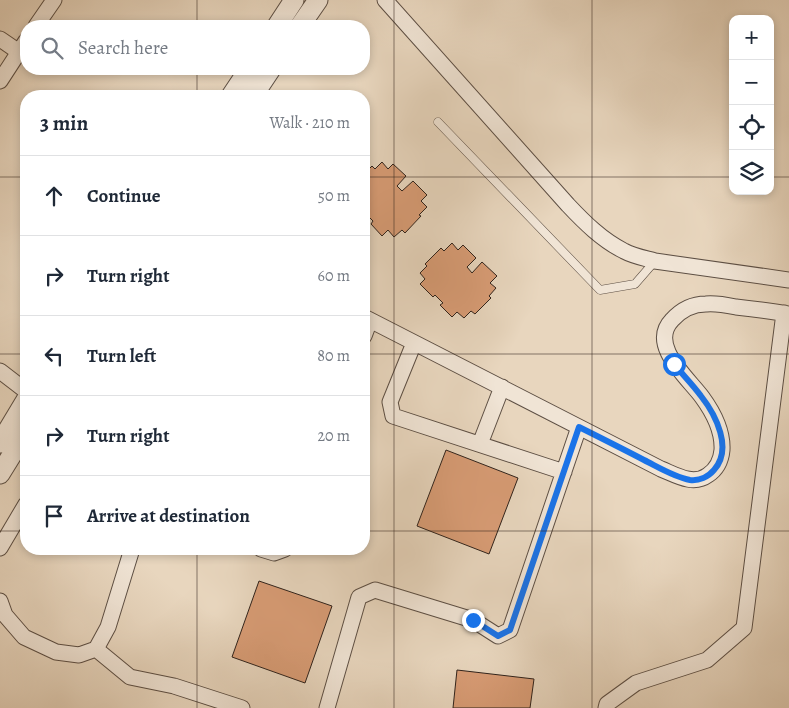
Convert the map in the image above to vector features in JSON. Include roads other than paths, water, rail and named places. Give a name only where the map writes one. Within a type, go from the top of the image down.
[{"type":"street","points":[[40,20],[54,0]]},
{"type":"street","points":[[281,20],[294,0]]},
{"type":"street","points":[[304,20],[318,0]]},
{"type":"street","points":[[385,0],[579,217],[625,252],[654,261],[789,280]]},
{"type":"street","points":[[0,38],[20,45]]},
{"type":"street","points":[[0,81],[20,51]]},
{"type":"street","points":[[235,90],[245,75]]},
{"type":"street","points":[[256,90],[267,75]]},
{"type":"street","points":[[370,320],[661,469],[691,480],[702,479],[714,470],[721,456],[722,440],[720,430],[709,407],[678,369],[669,354],[665,340],[669,323],[691,306],[700,304],[725,305],[786,314],[744,628],[707,660],[636,683],[607,704],[606,708]]},
{"type":"street","points":[[414,343],[390,402],[393,416],[564,472]]},
{"type":"street","points":[[0,371],[20,386]]},
{"type":"street","points":[[480,444],[502,387]]},
{"type":"street","points":[[0,443],[20,410]]},
{"type":"street","points":[[327,708],[359,597],[367,593],[376,590],[473,620],[498,636],[510,630],[579,427]]},
{"type":"street","points":[[0,474],[20,442]]},
{"type":"street","points":[[0,548],[20,514]]},
{"type":"street","points":[[0,601],[5,615],[24,637],[56,652],[79,655],[96,649],[108,627],[130,555]]},
{"type":"street","points":[[96,649],[130,677],[174,686],[242,708]]},
{"type":"lane","points":[[438,122],[600,290],[635,284],[654,261]]}]
